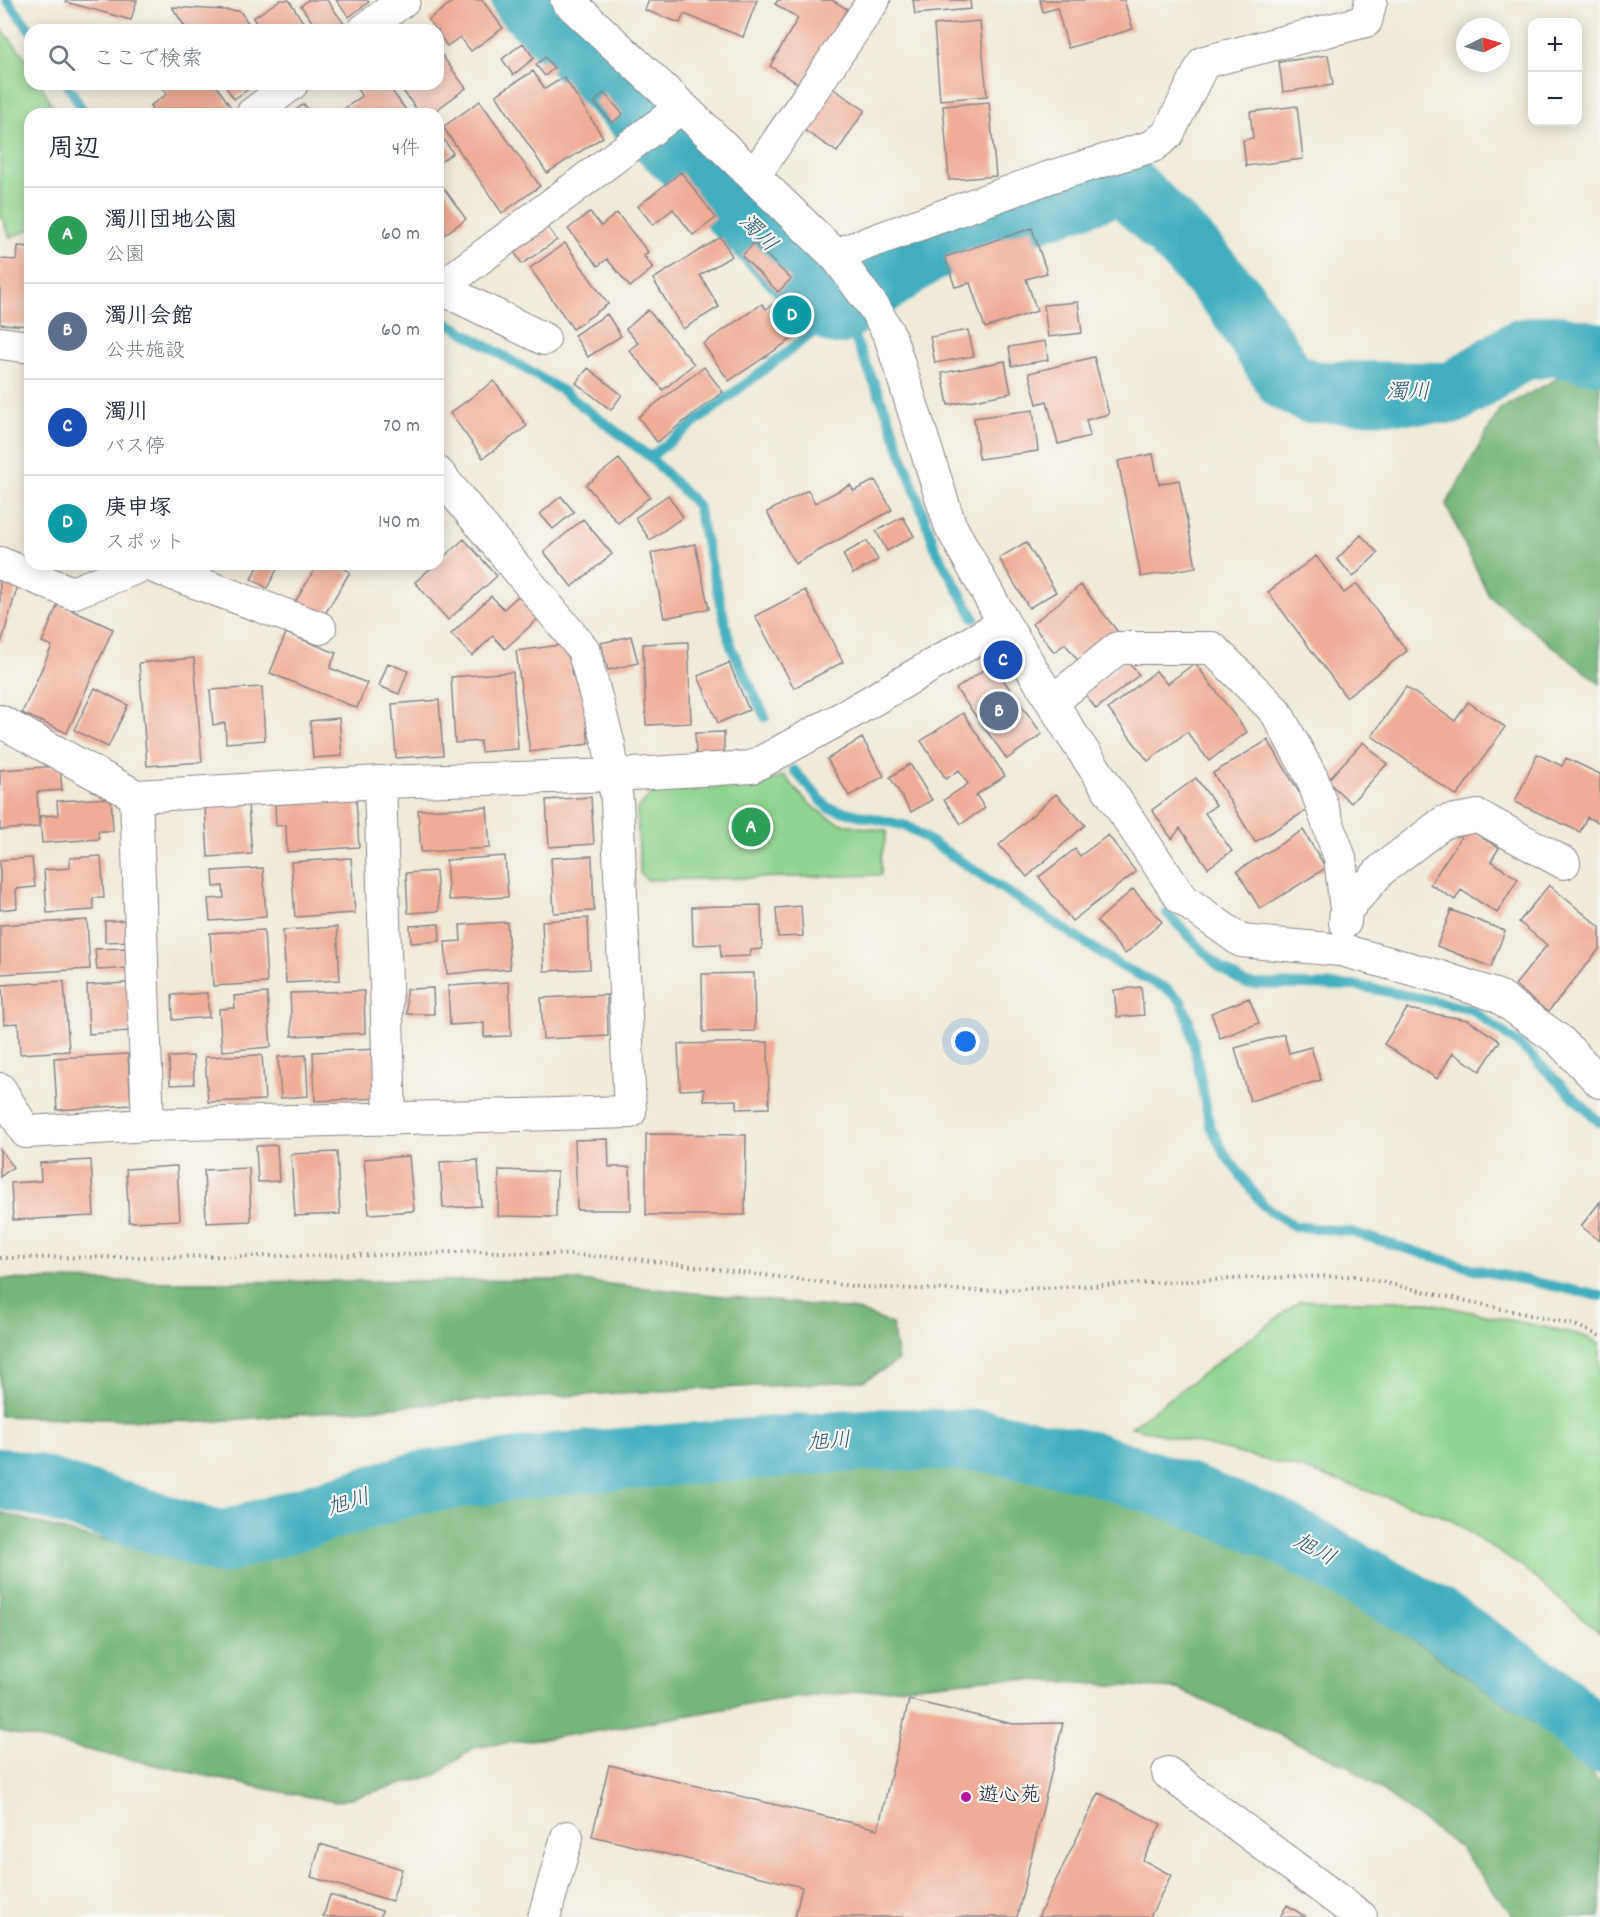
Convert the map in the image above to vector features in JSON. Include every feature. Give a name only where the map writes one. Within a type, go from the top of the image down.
[{"type":"street","points":[[372,24],[404,0]]},
{"type":"street","points":[[567,0],[663,122],[754,176],[844,267],[875,309],[890,336],[950,525],[1004,623],[1052,702],[1181,898],[1241,941],[1341,950],[1437,976],[1498,996],[1558,1040],[1600,1082]]},
{"type":"street","points":[[754,176],[874,0]]},
{"type":"street","points":[[844,267],[1050,177],[1153,146],[1168,134],[1204,62],[1366,21],[1371,0]]},
{"type":"street","points":[[260,108],[284,90]]},
{"type":"street","points":[[444,284],[663,122]]},
{"type":"street","points":[[444,290],[544,339]]},
{"type":"street","points":[[0,343],[24,346]]},
{"type":"street","points":[[0,1089],[26,1132],[148,1125],[630,1112],[615,775],[583,649],[444,480]]},
{"type":"street","points":[[0,563],[72,593],[131,570]]},
{"type":"street","points":[[162,570],[320,628]]},
{"type":"street","points":[[0,721],[136,796],[380,782],[615,775],[752,768],[1004,623]]},
{"type":"street","points":[[1052,702],[1118,648],[1212,648],[1276,712],[1312,778],[1340,858],[1346,910],[1341,950]]},
{"type":"street","points":[[380,782],[390,1119]]},
{"type":"street","points":[[136,796],[148,1125]]},
{"type":"street","points":[[1346,910],[1381,870],[1444,822],[1478,816],[1564,863]]},
{"type":"street","points":[[1168,1773],[1361,1917]]},
{"type":"street","points":[[544,1917],[567,1837]]},
{"type":"path","points":[[0,1258],[397,1255],[475,1251],[620,1257],[859,1287],[980,1291],[1252,1278],[1354,1276],[1575,1326],[1600,1336]]},
{"type":"green space","points":[[0,27],[24,56],[24,90],[44,90],[53,108],[24,108],[24,232],[10,238],[0,213]]},
{"type":"green space","points":[[1562,376],[1600,381],[1600,684],[1489,596],[1446,505],[1500,409]]},
{"type":"green space","points":[[784,775],[809,803],[824,815],[841,823],[887,831],[881,858],[881,875],[647,880],[640,873],[637,809],[654,792],[764,784]]},
{"type":"green space","points":[[0,1279],[177,1282],[570,1280],[857,1310],[892,1324],[898,1361],[864,1381],[481,1400],[204,1422],[0,1416]]},
{"type":"green space","points":[[1300,1301],[1420,1301],[1581,1335],[1600,1343],[1600,1634],[1526,1570],[1448,1518],[1306,1470],[1131,1427]]},
{"type":"green space","points":[[906,1458],[1002,1459],[1251,1539],[1356,1601],[1559,1740],[1600,1781],[1600,1917],[1514,1917],[1460,1848],[1348,1766],[1178,1689],[996,1678],[776,1700],[586,1733],[475,1747],[436,1775],[336,1802],[0,1731],[0,1512],[82,1536],[206,1558],[254,1545],[489,1496],[669,1476]]},
{"type":"building","points":[[66,0],[137,0],[131,20],[66,2]]},
{"type":"building","points":[[280,0],[289,0],[304,24],[256,24],[253,18]]},
{"type":"building","points":[[308,0],[327,0],[344,24],[314,24],[301,6]]},
{"type":"building","points":[[336,0],[367,0],[369,2],[349,17]]},
{"type":"building","points":[[455,0],[482,0],[503,28],[471,51],[460,37],[447,46],[444,42],[444,24],[431,24],[428,20]]},
{"type":"building","points":[[649,0],[757,0],[743,37],[684,14],[680,23],[645,10]]},
{"type":"building","points":[[778,0],[832,0],[847,9],[802,86],[770,66],[798,18],[775,4]]},
{"type":"building","points":[[913,0],[970,0],[971,9],[915,14]]},
{"type":"building","points":[[1040,0],[1124,0],[1133,29],[1068,48],[1057,8],[1043,12]]},
{"type":"building","points":[[172,7],[240,11],[249,24],[183,24]]},
{"type":"building","points":[[980,21],[987,96],[940,100],[934,25]]},
{"type":"building","points":[[523,43],[534,58],[513,75],[502,59]]},
{"type":"building","points":[[1328,55],[1333,85],[1283,92],[1279,62]]},
{"type":"building","points":[[545,57],[554,68],[545,76],[536,65]]},
{"type":"building","points":[[444,58],[466,88],[439,108],[416,108],[402,90],[444,90]]},
{"type":"building","points":[[533,71],[545,89],[564,77],[603,137],[547,173],[496,95]]},
{"type":"building","points":[[832,88],[865,110],[837,152],[804,130]]},
{"type":"building","points":[[165,90],[219,90],[232,108],[151,108],[150,106],[167,94]]},
{"type":"building","points":[[228,90],[247,90],[234,99]]},
{"type":"building","points":[[358,90],[391,90],[405,108],[345,108],[362,96]]},
{"type":"building","points":[[604,93],[623,114],[612,123],[594,102]]},
{"type":"building","points":[[480,101],[540,186],[502,213],[444,126]]},
{"type":"building","points":[[989,102],[996,176],[949,180],[943,106]]},
{"type":"building","points":[[1297,106],[1303,159],[1246,166],[1243,140],[1253,138],[1250,112]]},
{"type":"building","points":[[444,140],[453,153],[444,159]]},
{"type":"building","points":[[681,172],[716,218],[693,235],[673,209],[653,225],[638,206]]},
{"type":"building","points":[[444,188],[466,219],[444,235]]},
{"type":"building","points":[[590,212],[601,226],[617,213],[648,252],[644,256],[653,268],[630,287],[607,259],[598,266],[568,229]]},
{"type":"building","points":[[547,226],[557,240],[522,264],[513,250]]},
{"type":"building","points":[[1032,228],[1047,273],[1026,279],[1037,311],[985,328],[970,283],[955,287],[945,257]]},
{"type":"building","points":[[721,237],[732,256],[700,275],[719,307],[683,329],[653,279]]},
{"type":"building","points":[[565,243],[608,304],[573,329],[530,268]]},
{"type":"building","points":[[754,243],[791,279],[778,292],[742,256]]},
{"type":"building","points":[[18,246],[24,246],[24,326],[0,324],[0,259],[17,260]]},
{"type":"building","points":[[780,299],[802,332],[729,381],[703,344],[762,304],[766,309]]},
{"type":"building","points":[[1078,302],[1082,333],[1048,337],[1044,305]]},
{"type":"building","points":[[648,310],[694,364],[663,390],[629,350],[638,343],[626,329]]},
{"type":"building","points":[[607,314],[621,336],[588,357],[574,335]]},
{"type":"building","points":[[968,330],[974,356],[935,363],[930,337]]},
{"type":"building","points":[[1045,341],[1048,360],[1012,366],[1009,347]]},
{"type":"building","points":[[1094,357],[1109,414],[1086,420],[1090,436],[1058,444],[1047,401],[1037,404],[1029,373]]},
{"type":"building","points":[[1005,361],[1011,393],[948,405],[942,373]]},
{"type":"building","points":[[704,367],[723,392],[657,442],[638,417]]},
{"type":"building","points":[[588,368],[622,395],[611,410],[576,383]]},
{"type":"building","points":[[494,381],[527,426],[483,458],[450,413]]},
{"type":"building","points":[[1033,410],[1038,451],[979,459],[974,418]]},
{"type":"building","points":[[1153,454],[1159,484],[1179,480],[1196,567],[1141,577],[1118,461]]},
{"type":"building","points":[[619,459],[650,497],[618,523],[586,485]]},
{"type":"building","points":[[875,480],[892,510],[795,564],[767,512],[808,490],[815,503],[850,485],[854,491]]},
{"type":"building","points":[[668,495],[683,517],[650,540],[635,518]]},
{"type":"building","points":[[561,496],[574,512],[553,529],[540,514]]},
{"type":"building","points":[[903,517],[914,536],[887,551],[876,531]]},
{"type":"building","points":[[583,519],[612,554],[572,587],[544,552]]},
{"type":"building","points":[[1361,535],[1378,553],[1353,577],[1337,559]]},
{"type":"building","points":[[464,539],[497,576],[448,620],[415,582],[429,570],[444,570],[444,557]]},
{"type":"building","points":[[867,541],[878,560],[853,574],[843,554]]},
{"type":"building","points":[[1026,542],[1056,592],[1029,608],[999,558]]},
{"type":"building","points":[[695,544],[709,609],[664,618],[651,553]]},
{"type":"building","points":[[1316,556],[1344,593],[1357,584],[1407,651],[1346,697],[1268,592]]},
{"type":"building","points":[[256,570],[277,570],[267,588],[251,579]]},
{"type":"building","points":[[314,570],[346,570],[350,572],[322,619],[295,602]]},
{"type":"building","points":[[0,579],[18,585],[1,644],[0,644]]},
{"type":"building","points":[[1081,585],[1118,632],[1080,663],[1065,644],[1054,652],[1032,624]]},
{"type":"building","points":[[805,590],[843,662],[794,688],[755,616]]},
{"type":"building","points":[[520,594],[541,616],[505,649],[493,636],[472,656],[451,634],[491,596],[504,609]]},
{"type":"building","points":[[58,604],[113,629],[67,733],[22,713],[52,646],[42,642]]},
{"type":"building","points":[[286,633],[336,653],[330,668],[367,683],[357,708],[270,673]]},
{"type":"building","points":[[631,636],[638,663],[608,670],[601,643]]},
{"type":"building","points":[[688,642],[691,723],[646,725],[643,644]]},
{"type":"building","points":[[568,644],[572,676],[580,675],[589,744],[530,752],[516,651]]},
{"type":"building","points":[[194,658],[202,762],[147,766],[139,663]]},
{"type":"building","points":[[1127,660],[1139,675],[1096,709],[1085,694]]},
{"type":"building","points":[[388,663],[408,671],[399,694],[379,686]]},
{"type":"building","points":[[729,663],[749,710],[718,723],[698,676]]},
{"type":"building","points":[[1195,663],[1247,732],[1209,761],[1187,732],[1148,761],[1108,709],[1156,671],[1167,684]]},
{"type":"building","points":[[992,664],[1042,734],[1007,759],[956,689]]},
{"type":"building","points":[[513,672],[518,749],[481,752],[480,741],[455,743],[451,677]]},
{"type":"building","points":[[262,687],[265,740],[226,743],[225,723],[213,725],[210,690]]},
{"type":"building","points":[[1406,687],[1455,721],[1468,702],[1505,727],[1457,796],[1372,736]]},
{"type":"building","points":[[95,688],[128,705],[108,747],[74,730]]},
{"type":"building","points":[[439,700],[443,755],[396,758],[392,704]]},
{"type":"building","points":[[963,713],[1005,776],[976,795],[985,808],[961,824],[944,800],[968,784],[959,770],[946,779],[921,741]]},
{"type":"building","points":[[339,718],[342,756],[313,758],[310,721]]},
{"type":"building","points":[[724,732],[724,754],[696,755],[695,733]]},
{"type":"building","points":[[862,738],[884,776],[849,796],[827,759]]},
{"type":"building","points":[[1268,740],[1309,809],[1255,842],[1213,773]]},
{"type":"building","points":[[1363,742],[1387,764],[1351,803],[1327,781]]},
{"type":"building","points":[[1537,754],[1562,766],[1566,758],[1600,774],[1600,823],[1587,817],[1580,832],[1515,802]]},
{"type":"building","points":[[910,764],[932,800],[911,812],[890,777]]},
{"type":"building","points":[[60,766],[62,790],[37,792],[39,827],[0,830],[0,770]]},
{"type":"building","points":[[1196,778],[1216,805],[1205,813],[1232,851],[1208,868],[1180,828],[1172,839],[1152,810]]},
{"type":"building","points":[[1056,794],[1085,825],[1027,877],[999,845]]},
{"type":"building","points":[[591,797],[594,844],[549,847],[546,800]]},
{"type":"building","points":[[111,798],[113,831],[98,831],[99,839],[42,843],[40,816],[58,815],[57,801]]},
{"type":"building","points":[[356,799],[359,847],[287,852],[286,825],[276,826],[275,803]]},
{"type":"building","points":[[248,804],[252,854],[208,857],[205,806]]},
{"type":"building","points":[[487,807],[490,848],[421,852],[418,810]]},
{"type":"building","points":[[1467,828],[1499,848],[1491,861],[1518,879],[1497,913],[1461,890],[1455,900],[1430,884]]},
{"type":"building","points":[[1303,830],[1326,868],[1260,909],[1237,871]]},
{"type":"building","points":[[1108,835],[1136,872],[1072,921],[1039,877],[1075,849],[1080,856]]},
{"type":"building","points":[[101,856],[104,898],[93,898],[94,910],[47,913],[44,870],[70,868],[70,858]]},
{"type":"building","points":[[505,856],[508,897],[449,900],[446,860]]},
{"type":"building","points":[[592,856],[594,911],[554,913],[551,858]]},
{"type":"building","points":[[32,858],[35,887],[16,889],[17,908],[0,910],[0,860]]},
{"type":"building","points":[[351,858],[355,913],[295,917],[291,862]]},
{"type":"building","points":[[263,868],[266,917],[210,921],[208,899],[224,898],[223,886],[214,887],[213,871]]},
{"type":"building","points":[[436,871],[439,911],[408,913],[406,873]]},
{"type":"building","points":[[1549,885],[1600,927],[1600,948],[1548,1012],[1515,985],[1547,945],[1519,922]]},
{"type":"building","points":[[1133,889],[1162,922],[1125,954],[1097,921]]},
{"type":"building","points":[[761,905],[762,949],[751,950],[750,956],[721,957],[720,944],[693,945],[692,907]]},
{"type":"building","points":[[801,906],[803,936],[778,937],[776,908]]},
{"type":"building","points":[[1451,910],[1505,931],[1491,967],[1437,946]]},
{"type":"building","points":[[588,918],[590,969],[544,971],[542,921]]},
{"type":"building","points":[[87,920],[90,969],[0,974],[0,925]]},
{"type":"building","points":[[131,920],[132,941],[105,942],[105,921]]},
{"type":"building","points":[[507,922],[510,969],[447,974],[445,942],[461,941],[460,925]]},
{"type":"building","points":[[439,924],[440,941],[411,943],[410,926]]},
{"type":"building","points":[[337,927],[340,980],[286,983],[283,930]]},
{"type":"building","points":[[264,930],[267,983],[213,986],[210,933]]},
{"type":"building","points":[[130,948],[131,968],[97,970],[95,949]]},
{"type":"building","points":[[754,973],[755,1031],[703,1032],[702,974]]},
{"type":"building","points":[[64,981],[69,1051],[20,1054],[18,1023],[4,1024],[2,985]]},
{"type":"building","points":[[509,982],[511,1036],[484,1037],[484,1023],[450,1025],[448,986]]},
{"type":"building","points":[[128,983],[130,1031],[89,1034],[87,985]]},
{"type":"building","points":[[1141,987],[1144,1015],[1117,1017],[1114,990]]},
{"type":"building","points":[[433,988],[434,1014],[407,1014],[406,989]]},
{"type":"building","points":[[364,991],[365,1033],[292,1036],[290,993]]},
{"type":"building","points":[[207,993],[209,1017],[173,1020],[172,995]]},
{"type":"building","points":[[267,993],[271,1047],[222,1051],[219,1009],[235,1008],[234,996]]},
{"type":"building","points":[[607,995],[608,1036],[543,1039],[541,998]]},
{"type":"building","points":[[1249,998],[1259,1023],[1220,1038],[1211,1013]]},
{"type":"building","points":[[1407,1009],[1468,1020],[1500,1041],[1480,1071],[1453,1053],[1437,1079],[1384,1044]]},
{"type":"building","points":[[1284,1034],[1289,1053],[1311,1047],[1321,1080],[1250,1101],[1235,1048]]},
{"type":"building","points":[[768,1042],[769,1108],[737,1109],[737,1100],[704,1101],[704,1089],[680,1090],[678,1044]]},
{"type":"building","points":[[379,1049],[381,1098],[315,1101],[313,1052]]},
{"type":"building","points":[[128,1054],[131,1105],[57,1110],[54,1058]]},
{"type":"building","points":[[262,1055],[265,1100],[208,1102],[205,1057]]},
{"type":"building","points":[[306,1055],[308,1096],[281,1098],[278,1057]]},
{"type":"building","points":[[193,1056],[194,1084],[170,1085],[169,1057]]},
{"type":"building","points":[[646,1134],[746,1135],[745,1215],[646,1215]]},
{"type":"building","points":[[608,1139],[609,1167],[630,1167],[631,1210],[577,1210],[575,1140]]},
{"type":"building","points":[[277,1145],[279,1181],[258,1182],[256,1146]]},
{"type":"building","points":[[0,1149],[13,1167],[0,1177]]},
{"type":"building","points":[[337,1152],[340,1214],[295,1216],[291,1154]]},
{"type":"building","points":[[409,1156],[414,1211],[369,1214],[364,1159]]},
{"type":"building","points":[[91,1160],[94,1216],[13,1220],[11,1183],[41,1181],[40,1163]]},
{"type":"building","points":[[478,1160],[481,1206],[443,1208],[440,1162]]},
{"type":"building","points":[[177,1166],[180,1220],[129,1222],[126,1169]]},
{"type":"building","points":[[249,1168],[251,1221],[206,1223],[204,1170]]},
{"type":"building","points":[[499,1170],[557,1172],[556,1217],[498,1216]]},
{"type":"building","points":[[1600,1202],[1600,1241],[1581,1226]]},
{"type":"building","name":"遊心苑","points":[[909,1700],[1013,1724],[1063,1723],[1017,1917],[795,1917],[802,1887],[592,1836],[609,1765],[878,1829]]},
{"type":"building","points":[[1099,1793],[1161,1824],[1143,1860],[1171,1875],[1150,1917],[1038,1917]]},
{"type":"building","points":[[320,1844],[402,1869],[392,1901],[311,1877]]},
{"type":"building","points":[[330,1895],[382,1911],[380,1917],[323,1917]]},
{"type":"building","points":[[1287,1905],[1306,1917],[1280,1917]]},
{"type":"waterway","points":[[7,0],[25,24]]},
{"type":"waterway","name":"濁川","points":[[522,0],[837,314],[915,260],[951,239],[1107,188],[1127,186],[1188,247],[1235,300],[1286,380],[1309,392],[1453,393],[1521,350],[1553,345],[1600,354]]},
{"type":"waterway","points":[[71,90],[81,108]]},
{"type":"waterway","points":[[650,457],[837,314],[852,332],[887,413],[936,550],[974,618]]},
{"type":"waterway","points":[[444,321],[561,390],[650,457],[697,505],[731,647],[765,717]]},
{"type":"waterway","points":[[794,770],[828,808],[907,826],[1119,965],[1167,989],[1181,1001],[1189,1020],[1210,1126],[1226,1156],[1264,1206],[1294,1226],[1351,1232],[1474,1269],[1600,1296]]},
{"type":"waterway","points":[[1167,913],[1219,967],[1246,984],[1358,986],[1472,1010],[1520,1045],[1600,1123]]},
{"type":"waterway","name":"旭川","points":[[0,1478],[35,1485],[220,1543],[416,1483],[556,1464],[880,1439],[984,1441],[1094,1463],[1180,1492],[1271,1527],[1439,1619],[1551,1697],[1600,1743]]},
{"type":"place","name":"庚申塚","points":[[792,315]]},
{"type":"place","name":"濁川","points":[[1003,660]]},
{"type":"place","name":"濁川会館","points":[[999,711]]},
{"type":"place","name":"濁川団地公園","points":[[751,827]]},
{"type":"place","name":"遊心苑","points":[[966,1797]]}]
